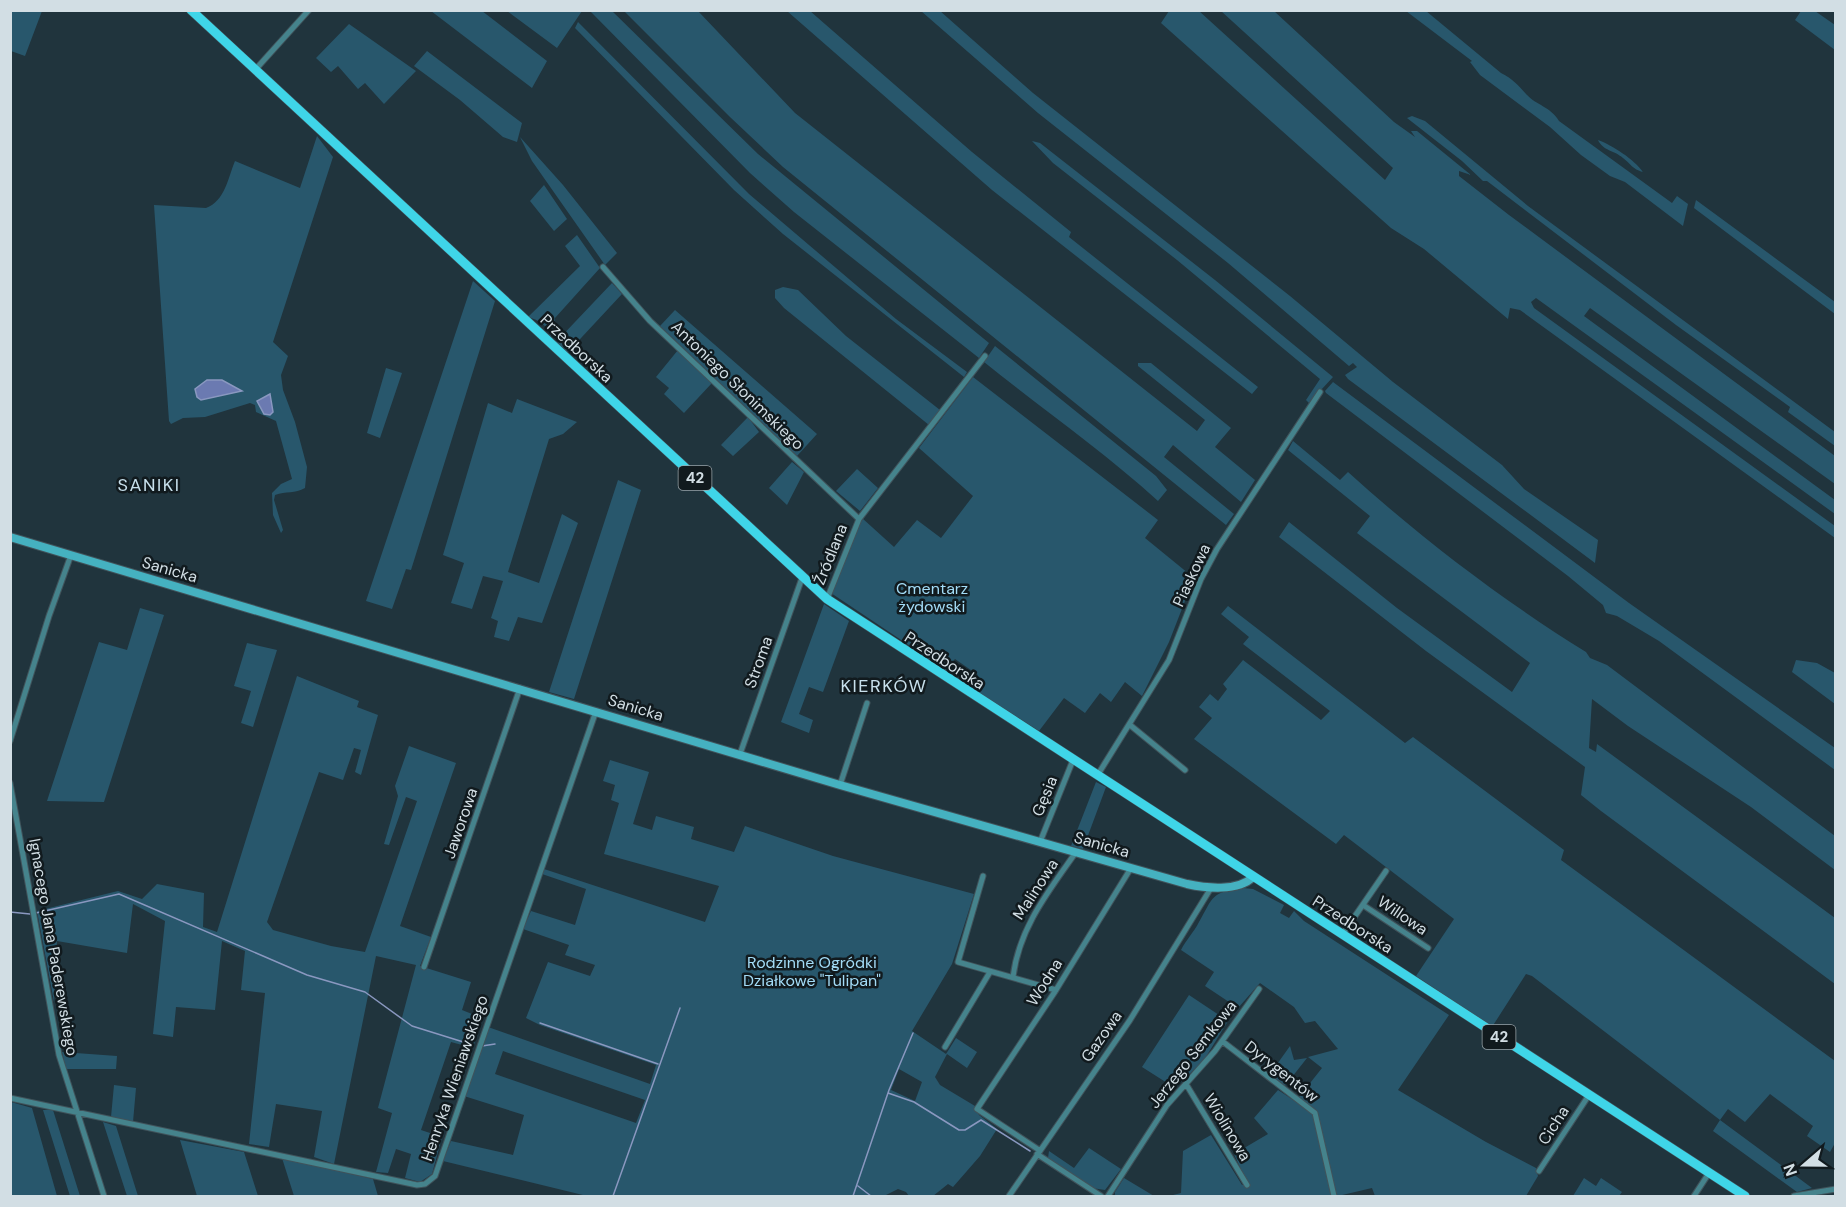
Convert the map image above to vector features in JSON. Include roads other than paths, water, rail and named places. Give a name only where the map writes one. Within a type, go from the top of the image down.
[{"type":"main road","name":"Przedborska","points":[[191,10],[827,599],[1745,1197]]},
{"type":"street","points":[[255,70],[309,10]]},
{"type":"street","name":"Antoniego Słonimskiego","points":[[603,267],[650,321],[859,519]]},
{"type":"street","name":"Źródlana","points":[[827,599],[859,519],[985,356]]},
{"type":"street","name":"Piaskowa","points":[[1097,776],[1169,660],[1201,579],[1217,549],[1320,392]]},
{"type":"street","name":"Sanicka","points":[[10,537],[840,784],[1131,868],[1211,888],[1246,882],[1253,877]]},
{"type":"street","points":[[10,741],[49,616],[71,555]]},
{"type":"street","name":"Stroma","points":[[740,754],[802,578]]},
{"type":"street","name":"Jaworowa","points":[[424,967],[520,688]]},
{"type":"street","points":[[840,784],[867,703]]},
{"type":"street","name":"Henryka Wieniawskiego","points":[[10,1098],[417,1185],[425,1184],[435,1176],[596,711]]},
{"type":"street","points":[[1130,725],[1185,770]]},
{"type":"street","name":"Gęsia","points":[[1040,842],[1073,760]]},
{"type":"street","name":"Ignacego Jana Paderewskiego","points":[[10,783],[59,1054],[77,1113]]},
{"type":"street","name":"Malinowa","points":[[1013,977],[1015,956],[1025,928],[1076,852]]},
{"type":"street","name":"Wodna","points":[[1038,1152],[977,1109],[1056,990],[1131,868]]},
{"type":"street","points":[[1342,935],[1386,871]]},
{"type":"street","points":[[983,876],[958,962],[1056,990]]},
{"type":"street","name":"Gazowa","points":[[1009,1197],[1130,1020],[1211,888]]},
{"type":"street","name":"Willowa","points":[[1363,905],[1428,948]]},
{"type":"street","points":[[945,1047],[990,972]]},
{"type":"street","name":"Jerzego Semkowa","points":[[1108,1197],[1167,1105],[1222,1041],[1259,989]]},
{"type":"street","name":"Dyrygentów","points":[[1222,1041],[1315,1113],[1334,1197]]},
{"type":"street","name":"Wiolinowa","points":[[1186,1084],[1247,1185]]},
{"type":"street","name":"Cicha","points":[[1539,1171],[1589,1095]]},
{"type":"street","points":[[77,1113],[104,1197]]},
{"type":"street","points":[[1038,1152],[1101,1197]]},
{"type":"street","points":[[1695,1197],[1709,1173]]},
{"type":"street","points":[[1794,1197],[1836,1189]]},
{"type":"water","points":[[207,380],[222,380],[242,391],[201,400],[197,397],[195,389]]},
{"type":"water","points":[[270,394],[273,412],[270,415],[264,414],[257,401]]},
{"type":"waterway","points":[[36,913],[119,894],[307,975],[365,992],[412,1026],[473,1045]]},
{"type":"waterway","points":[[10,912],[30,914]]},
{"type":"waterway","points":[[613,1196],[680,1008]]},
{"type":"waterway","points":[[540,1023],[658,1064]]},
{"type":"waterway","points":[[853,1196],[889,1090],[913,1033]]},
{"type":"waterway","points":[[482,1046],[495,1044]]},
{"type":"waterway","points":[[888,1093],[914,1102],[959,1130],[965,1130],[981,1120],[1030,1151]]},
{"type":"waterway","points":[[858,1186],[871,1196]]},
{"type":"district","name":"SANIKI","points":[[149,485]]},
{"type":"district","name":"KIERKÓW","points":[[884,686]]},
{"type":"park label","name":"Cmentarz żydowski","points":[[932,597]]},
{"type":"park label","name":"Rodzinne Ogródki Działkowe \"Tulipan\"","points":[[812,971]]}]
